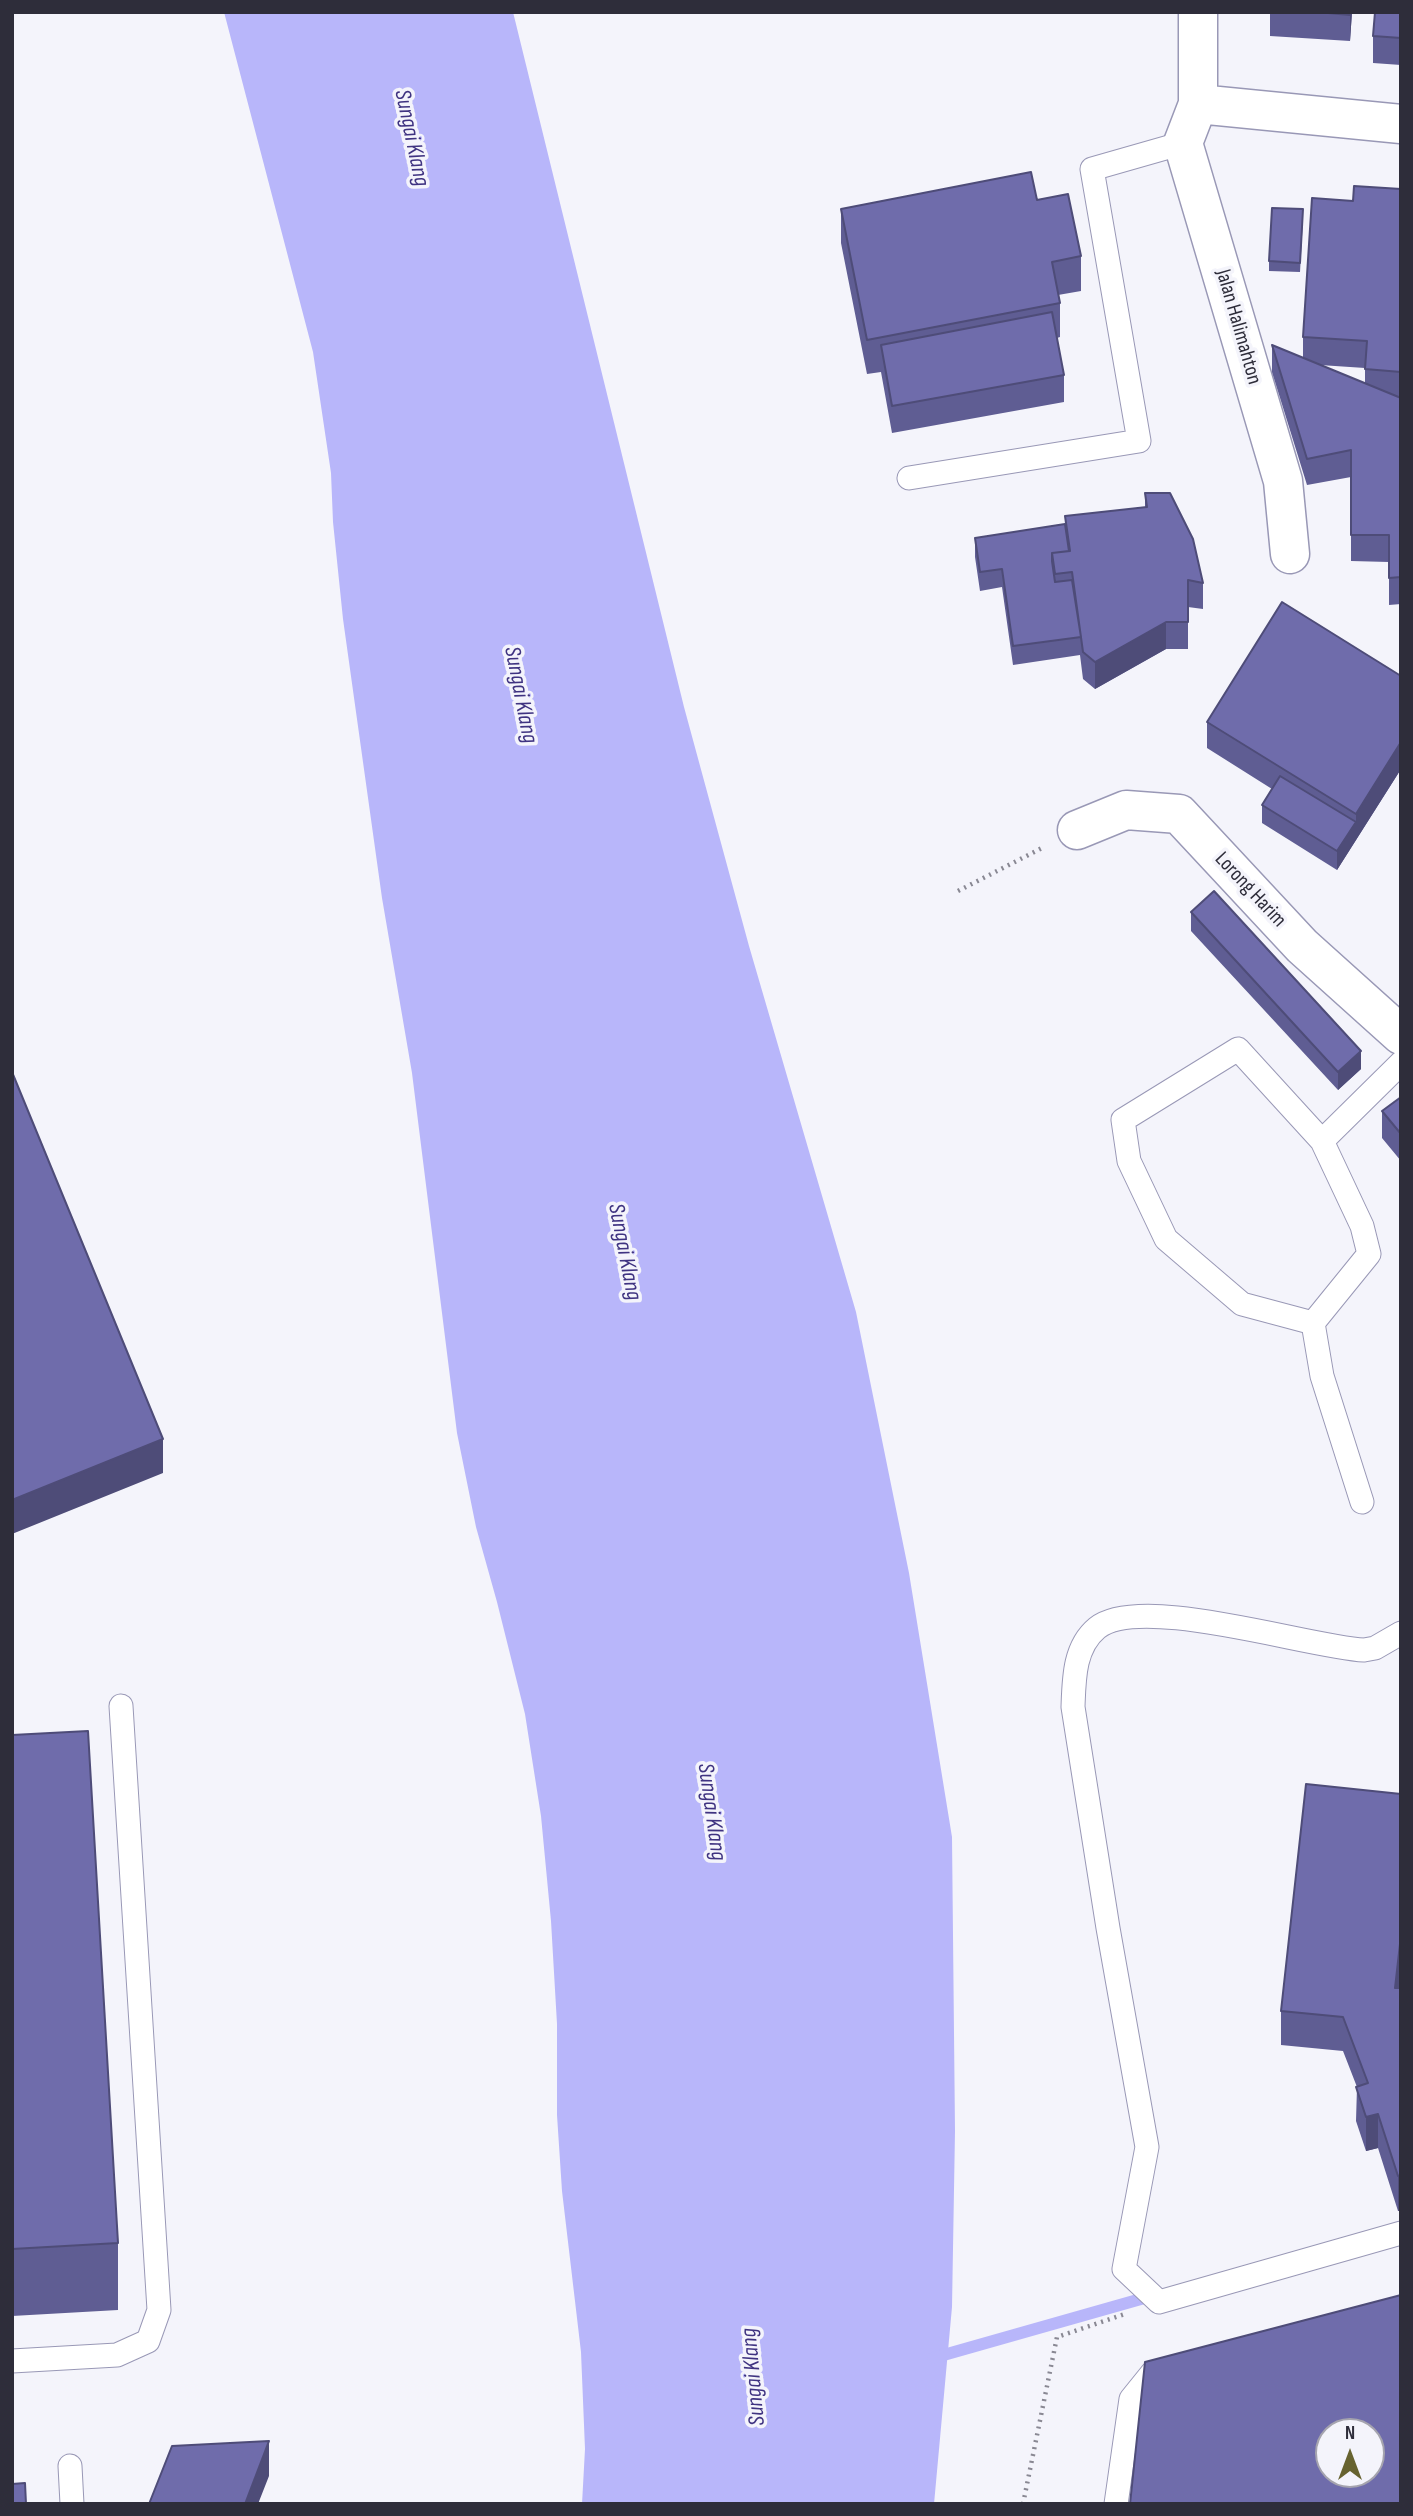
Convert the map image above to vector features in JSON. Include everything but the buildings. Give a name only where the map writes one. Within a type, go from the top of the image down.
[{"type":"street","points":[[1183,143],[1198,104],[1198,12]]},
{"type":"street","points":[[1198,104],[1401,124]]},
{"type":"street","name":"Jalan Halimahton","points":[[1183,143],[1283,481],[1290,554]]},
{"type":"street","name":"Lorong Harim","points":[[1077,830],[1126,810],[1179,814],[1302,946],[1401,1035]]},
{"type":"lane","points":[[909,478],[1139,441],[1092,169],[1183,143]]},
{"type":"lane","points":[[1313,1322],[1242,1304],[1166,1239],[1129,1161],[1124,1120],[1238,1049],[1322,1141],[1362,1226],[1369,1254],[1313,1322],[1322,1376],[1362,1502]]},
{"type":"lane","points":[[1322,1141],[1401,1063]]},
{"type":"lane","points":[[1401,1633],[1375,1648],[1353,1649],[1243,1627],[1144,1616],[1123,1617],[1098,1628],[1081,1649],[1074,1679],[1073,1707],[1108,1928],[1147,2147],[1124,2269],[1158,2301],[1401,2233]]},
{"type":"lane","points":[[12,2361],[117,2355],[148,2341],[159,2310],[121,1706]]},
{"type":"lane","points":[[1116,2504],[1131,2399],[1152,2373],[1191,2362]]},
{"type":"lane","points":[[70,2466],[72,2504]]},
{"type":"path","points":[[958,891],[1077,830]]},
{"type":"path","points":[[1023,2504],[1057,2337],[1158,2301]]},
{"type":"water","name":"Sungai Klang","points":[[224,12],[513,12],[684,707],[749,946],[856,1312],[909,1573],[952,1837],[955,2131],[952,2307],[934,2504],[582,2504],[585,2449],[581,2352],[562,2191],[557,2115],[557,2024],[541,1816],[525,1714],[476,1527],[457,1433],[412,1073],[382,898],[343,619],[331,473],[313,352]]},
{"type":"waterway","points":[[933,2358],[1155,2295]]}]
